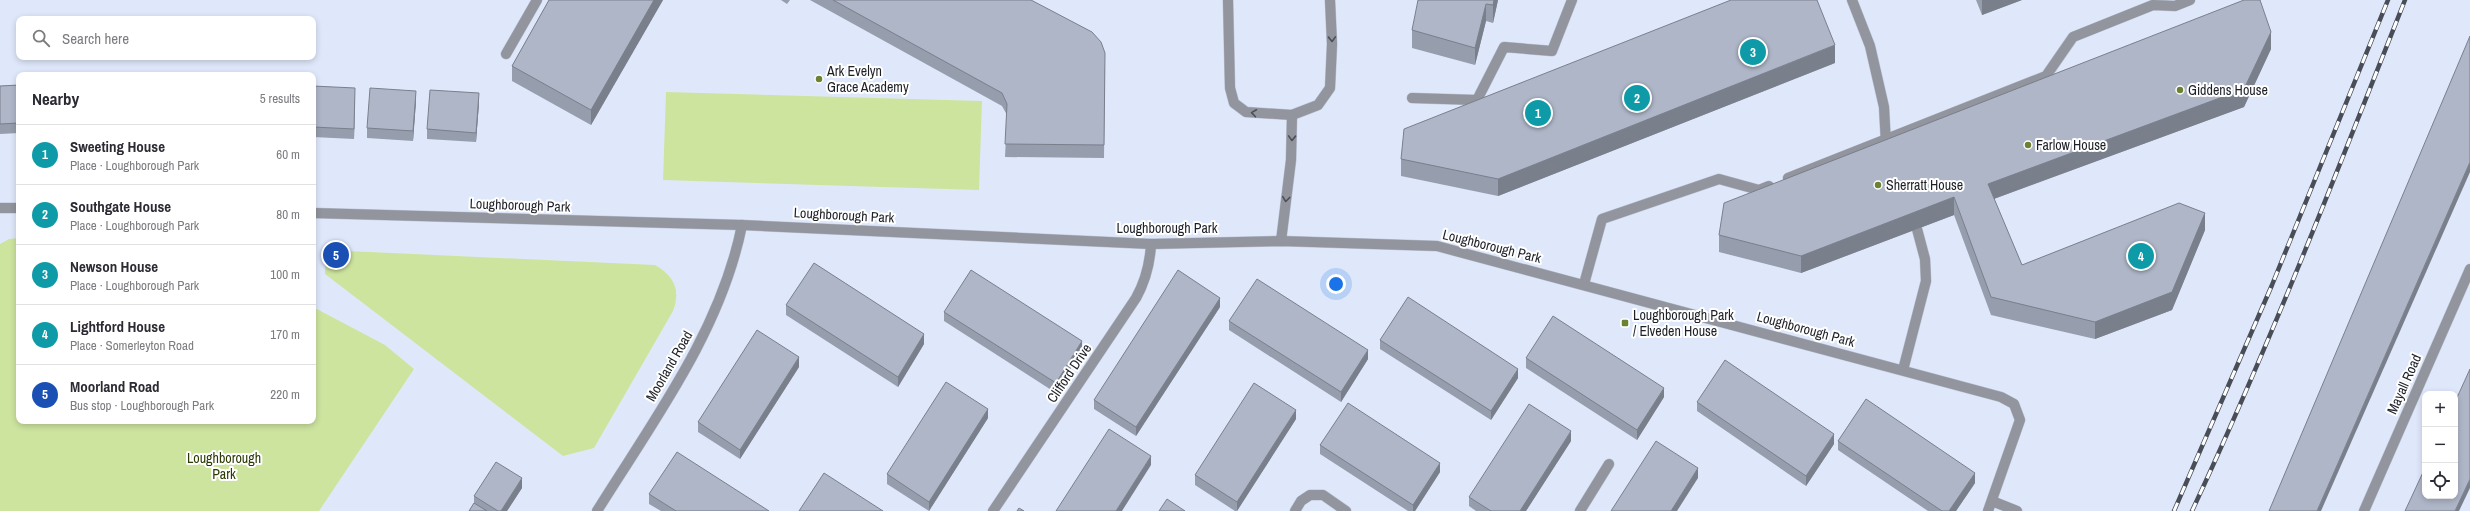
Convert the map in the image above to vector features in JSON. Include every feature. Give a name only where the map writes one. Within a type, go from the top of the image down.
[{"type":"street","points":[[506,54],[537,0]]},
{"type":"street","points":[[1228,0],[1230,88],[1234,103],[1246,112],[1292,115],[1318,105],[1330,88],[1332,44],[1330,0]]},
{"type":"street","points":[[1412,98],[1477,100],[1504,47],[1552,51],[1572,0]]},
{"type":"street","points":[[1852,0],[1870,46],[1884,107],[1885,139],[1889,156]]},
{"type":"street","points":[[1584,284],[1602,219],[1719,179],[1759,190],[2046,76],[2073,37],[2153,5],[2175,6],[2190,0]]},
{"type":"street","points":[[1281,241],[1291,160],[1292,115]]},
{"type":"street","points":[[0,208],[16,208]]},
{"type":"street","name":"Loughborough Park","points":[[316,213],[742,225],[1151,244],[1281,241],[1437,246],[1584,284],[2001,397],[2014,404],[2020,420],[1992,501]]},
{"type":"street","name":"Moorland Road","points":[[597,511],[678,381],[705,333],[735,260],[742,225]]},
{"type":"street","points":[[1903,370],[1926,281],[1925,259],[1917,229]]},
{"type":"street","name":"Clifford Drive","points":[[993,511],[1145,283],[1150,262],[1151,244]]},
{"type":"street","name":"Mayall Road","points":[[2364,511],[2470,269]]},
{"type":"street","points":[[1580,511],[1609,464]]},
{"type":"street","points":[[1295,511],[1301,501],[1310,495],[1323,496],[1346,511]]},
{"type":"street","points":[[1988,511],[1992,501],[2017,511]]},
{"type":"green space","points":[[666,92],[982,101],[979,190],[663,180]]},
{"type":"green space","name":"Loughborough Park","points":[[16,238],[16,424],[316,424],[316,309],[385,345],[414,369],[319,511],[0,511],[0,244],[9,239]]},
{"type":"green space","points":[[326,250],[655,265],[662,269],[671,279],[676,290],[676,296],[673,311],[594,448],[563,456],[325,274]]},
{"type":"building","points":[[549,0],[654,0],[591,110],[512,66]]},
{"type":"building","points":[[833,0],[1031,0],[1092,32],[1101,42],[1105,53],[1104,145],[1005,144],[1007,104],[1002,93]]},
{"type":"building","points":[[1418,0],[1494,0],[1493,5],[1486,4],[1475,48],[1412,30]]},
{"type":"building","points":[[1731,0],[1817,0],[1835,45],[1498,179],[1401,159],[1404,129]]},
{"type":"building","points":[[2244,0],[2260,0],[2271,32],[2244,89],[1988,184],[2022,265],[2179,203],[2205,213],[2172,292],[2095,322],[1991,297],[1954,197],[1801,256],[1719,235],[1724,203]]},
{"type":"building","points":[[2470,36],[2470,162],[2317,511],[2269,511]]},
{"type":"building","points":[[16,85],[16,123],[0,124],[0,86]]},
{"type":"building","points":[[316,86],[355,88],[354,129],[316,127]]},
{"type":"building","points":[[370,88],[416,91],[413,131],[367,128]]},
{"type":"building","points":[[430,90],[479,93],[476,133],[427,129]]},
{"type":"building","points":[[814,263],[924,334],[898,377],[786,305]]},
{"type":"building","points":[[971,270],[1082,341],[1056,383],[944,312]]},
{"type":"building","points":[[1178,270],[1220,298],[1136,427],[1094,400]]},
{"type":"building","points":[[1257,279],[1368,350],[1341,392],[1229,321]]},
{"type":"building","points":[[1408,297],[1518,369],[1491,411],[1380,340]]},
{"type":"building","points":[[1553,316],[1664,388],[1637,430],[1526,358]]},
{"type":"building","points":[[757,330],[799,357],[740,450],[698,422]]},
{"type":"building","points":[[1725,360],[1834,434],[1806,476],[1697,402]]},
{"type":"building","points":[[2470,369],[2470,479],[2455,511],[2405,511],[2422,474],[2422,499],[2458,499],[2458,395]]},
{"type":"building","points":[[946,382],[988,409],[929,502],[887,474]]},
{"type":"building","points":[[1254,383],[1296,410],[1237,502],[1195,475]]},
{"type":"building","points":[[1866,399],[1975,473],[1949,511],[1942,511],[1838,441]]},
{"type":"building","points":[[1348,403],[1440,463],[1413,505],[1320,445]]},
{"type":"building","points":[[1529,404],[1571,431],[1520,511],[1491,511],[1469,497]]},
{"type":"building","points":[[1109,429],[1151,456],[1116,511],[1056,511]]},
{"type":"building","points":[[1656,441],[1698,468],[1671,511],[1611,511]]},
{"type":"building","points":[[677,452],[769,511],[676,511],[649,494]]},
{"type":"building","points":[[496,462],[522,478],[501,511],[498,511],[474,496]]},
{"type":"building","points":[[824,473],[883,511],[799,511]]},
{"type":"building","points":[[1167,499],[1185,511],[1159,511]]},
{"type":"building","points":[[474,503],[487,511],[469,511]]},
{"type":"building","points":[[1019,508],[1024,511],[1017,511]]},
{"type":"railway","points":[[2174,511],[2272,285],[2388,0]]},
{"type":"railway","points":[[2192,511],[2276,321],[2405,0]]},
{"type":"place","name":"Newson House","points":[[1753,52]]},
{"type":"place","name":"Ark Evelyn Grace Academy","points":[[819,79]]},
{"type":"place","name":"Giddens House","points":[[2180,90]]},
{"type":"place","name":"Southgate House","points":[[1637,98]]},
{"type":"place","name":"Sweeting House","points":[[1538,113]]},
{"type":"place","name":"Farlow House","points":[[2028,145]]},
{"type":"place","name":"Sherratt House","points":[[1878,185]]},
{"type":"place","name":"Moorland Road","points":[[336,255]]},
{"type":"place","name":"Lightford House","points":[[2141,256]]},
{"type":"place","name":"Loughborough Park / Elveden House","points":[[1625,323]]}]
